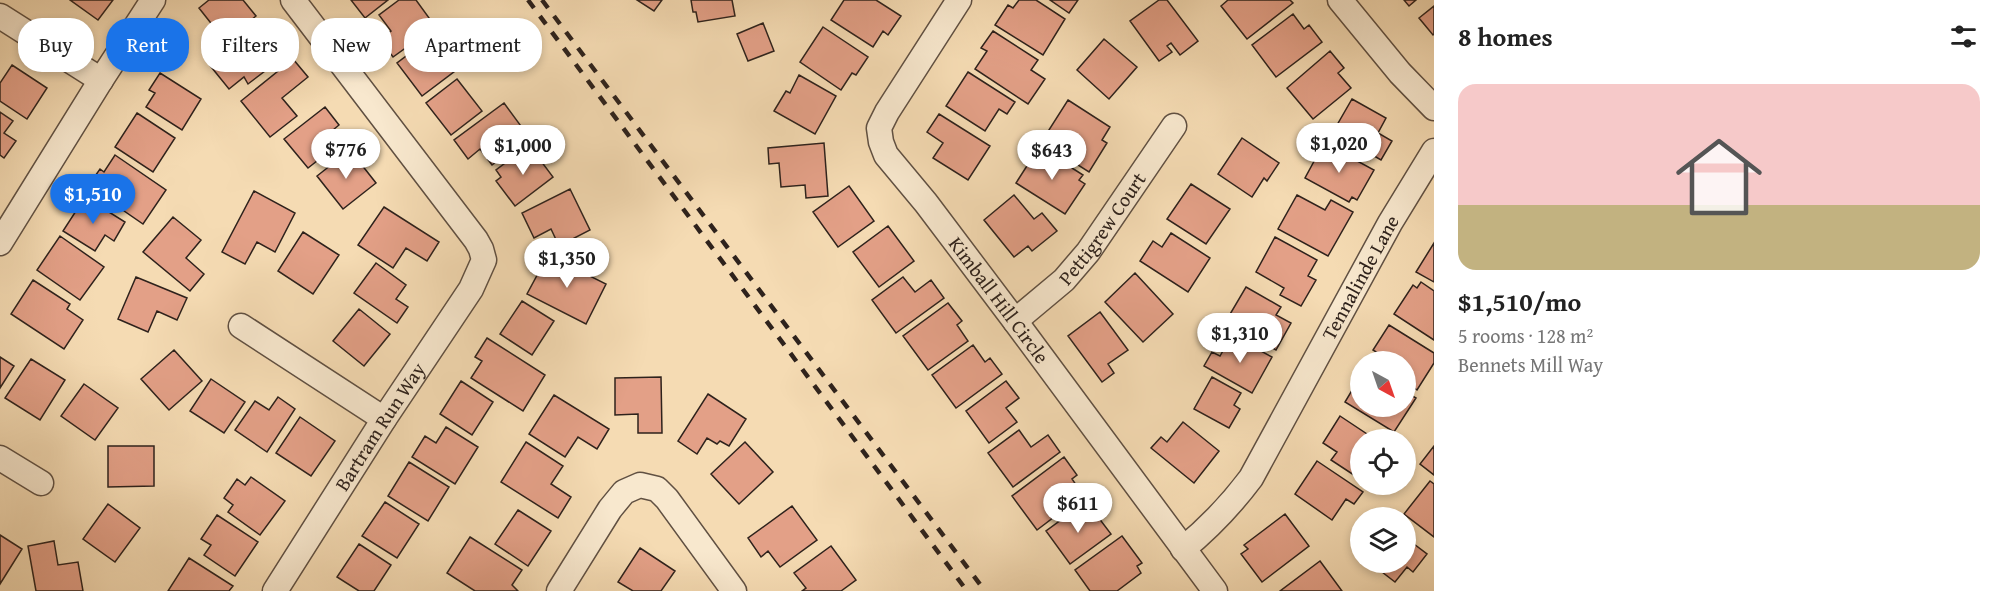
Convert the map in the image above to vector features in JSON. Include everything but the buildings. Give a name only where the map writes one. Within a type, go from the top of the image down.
[{"type":"street","points":[[0,243],[153,0]]},
{"type":"street","name":"Bartram Run Way","points":[[275,591],[384,419],[471,289],[484,261],[482,249],[476,240],[293,0]]},
{"type":"street","name":"Kimball Hill Circle","points":[[959,0],[879,128],[886,154],[1015,321],[1215,591]]},
{"type":"street","points":[[1340,0],[1400,73],[1434,108]]},
{"type":"street","points":[[0,16],[101,80]]},
{"type":"street","name":"Pettigrew Court","points":[[1015,321],[1064,280],[1088,252],[1174,126]]},
{"type":"street","name":"Tennalinde Lane","points":[[1183,549],[1208,529],[1232,504],[1251,478],[1390,223],[1434,151]]},
{"type":"street","points":[[241,326],[384,419]]},
{"type":"street","points":[[0,458],[42,483]]},
{"type":"street","points":[[559,591],[610,509],[624,492],[640,485],[657,489],[667,499],[734,591]]},
{"type":"railway","points":[[528,0],[967,591]]},
{"type":"railway","points":[[542,0],[985,591]]}]
